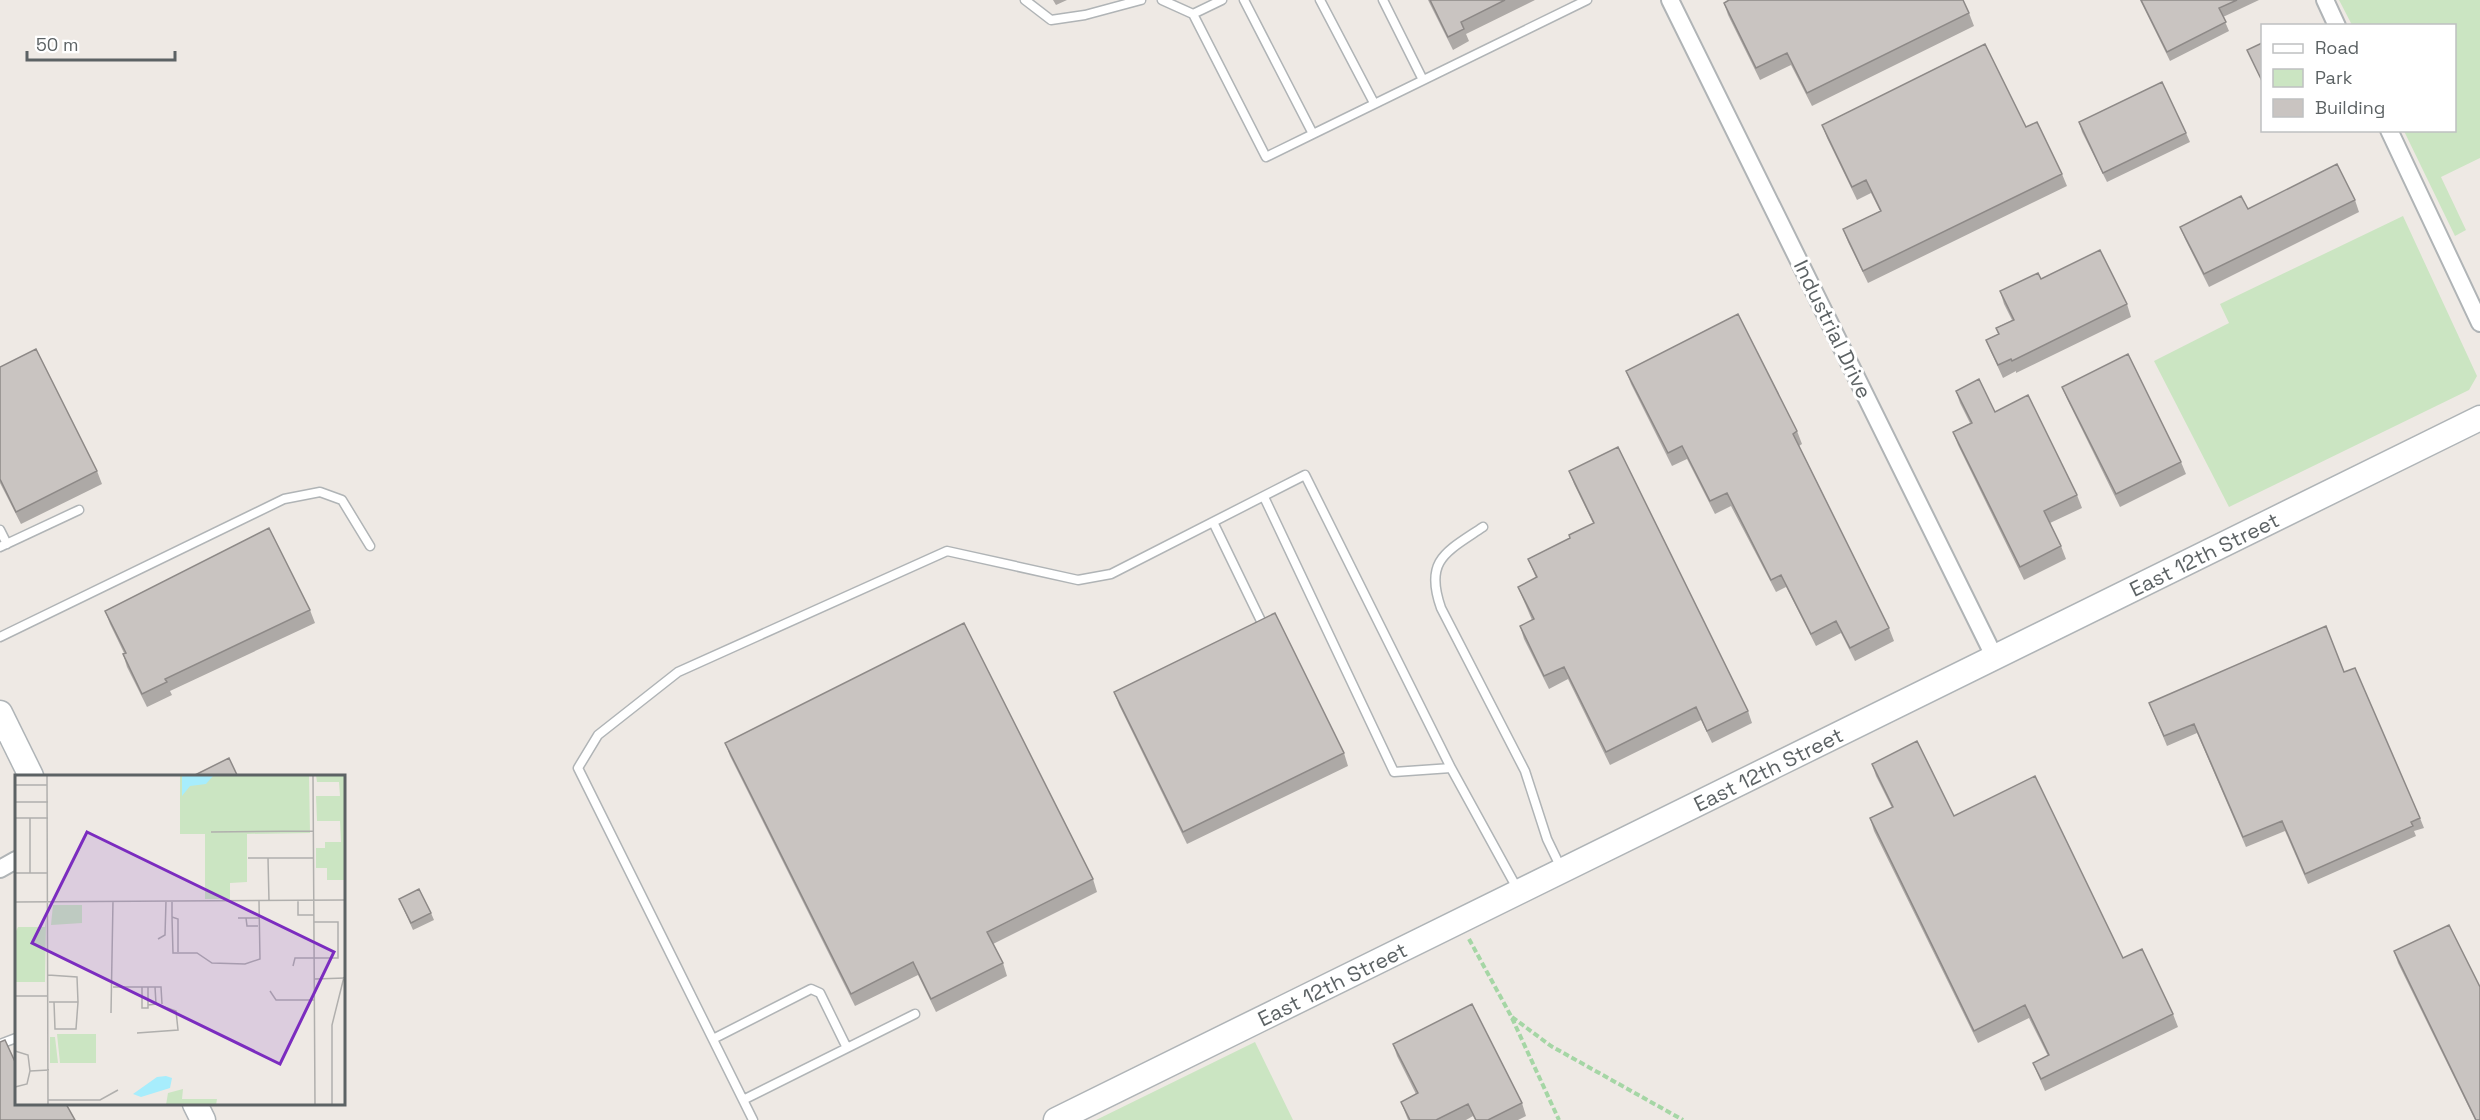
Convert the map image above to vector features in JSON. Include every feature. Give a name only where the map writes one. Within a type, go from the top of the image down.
[{"type":"street","name":"Industrial Drive","points":[[1671,0],[1995,658]]},
{"type":"street","points":[[2325,0],[2336,24]]},
{"type":"street","points":[[2390,132],[2480,322]]},
{"type":"street","name":"East 12th Street","points":[[1056,1120],[2480,418]]},
{"type":"street","points":[[0,713],[30,775]]},
{"type":"street","points":[[0,869],[15,861]]},
{"type":"street","points":[[196,1105],[203,1120]]},
{"type":"lane","points":[[1025,0],[1051,20],[1085,15],[1141,0]]},
{"type":"lane","points":[[1162,0],[1192,14],[1266,157],[1587,0]]},
{"type":"lane","points":[[1192,14],[1222,0]]},
{"type":"lane","points":[[1244,0],[1313,134]]},
{"type":"lane","points":[[1320,0],[1374,103]]},
{"type":"lane","points":[[1383,0],[1423,80]]},
{"type":"lane","points":[[753,1120],[578,768],[598,735],[678,672],[947,551],[1078,580],[1111,574],[1305,475],[1452,768],[1519,893]]},
{"type":"lane","points":[[0,637],[284,498],[320,492],[342,500],[370,546]]},
{"type":"lane","points":[[1264,496],[1394,772],[1452,768]]},
{"type":"lane","points":[[0,530],[3,545],[79,510]]},
{"type":"lane","points":[[1213,522],[1262,623]]},
{"type":"lane","points":[[1483,527],[1450,549],[1440,560],[1434,573],[1434,589],[1441,608],[1526,771],[1547,839],[1562,871]]},
{"type":"lane","points":[[713,1039],[811,989],[820,993],[847,1048]]},
{"type":"lane","points":[[743,1100],[915,1014]]},
{"type":"lane","points":[[0,1044],[15,1038]]},
{"type":"path","points":[[1461,922],[1511,1016],[1559,1120]]},
{"type":"path","points":[[1511,1016],[1551,1046],[1683,1120]]},
{"type":"green space","points":[[2339,0],[2480,0],[2480,158],[2441,177],[2466,230],[2455,236],[2404,132],[2456,132],[2456,24],[2351,24]]},
{"type":"green space","points":[[2403,216],[2477,376],[2469,390],[2229,507],[2154,361],[2229,323],[2220,304]]},
{"type":"green space","points":[[1255,1042],[1293,1120],[1096,1120]]},
{"type":"building","points":[[1430,0],[1505,0],[1461,22],[1464,29],[1448,37]]},
{"type":"building","points":[[1729,0],[1963,0],[1969,13],[1807,93],[1787,53],[1756,68],[1724,3]]},
{"type":"building","points":[[2141,0],[2237,0],[2219,8],[2226,22],[2167,52]]},
{"type":"building","points":[[2261,43],[2261,79],[2247,50]]},
{"type":"building","points":[[1985,44],[2026,127],[2037,122],[2062,174],[1863,271],[1843,229],[1881,211],[1866,180],[1852,187],[1822,125]]},
{"type":"building","points":[[2162,82],[2186,133],[2103,173],[2079,122]]},
{"type":"building","points":[[2337,164],[2355,200],[2204,274],[2180,227],[2241,196],[2248,209]]},
{"type":"building","points":[[2100,250],[2127,304],[2012,361],[2011,359],[1998,365],[1986,340],[1999,334],[1996,328],[2014,320],[2000,291],[2038,273],[2041,279]]},
{"type":"building","points":[[1738,314],[1797,431],[1793,434],[1889,628],[1850,648],[1836,621],[1811,634],[1781,575],[1771,580],[1727,493],[1710,501],[1682,446],[1668,453],[1626,371]]},
{"type":"building","points":[[36,349],[97,471],[16,512],[0,479],[0,367]]},
{"type":"building","points":[[2128,354],[2181,462],[2116,494],[2062,387]]},
{"type":"building","points":[[1979,379],[1995,412],[2028,395],[2077,495],[2044,511],[2061,546],[2020,567],[1953,432],[1972,423],[1956,391]]},
{"type":"building","points":[[1618,447],[1748,711],[1707,731],[1696,707],[1606,752],[1564,667],[1544,676],[1520,626],[1534,619],[1518,587],[1537,577],[1528,559],[1594,523],[1569,471]]},
{"type":"building","points":[[269,528],[310,610],[165,679],[167,682],[142,694],[123,654],[126,653],[105,611]]},
{"type":"building","points":[[1275,613],[1344,753],[1183,832],[1114,692]]},
{"type":"building","points":[[964,623],[1093,879],[987,932],[1003,963],[931,999],[913,962],[851,994],[725,743]]},
{"type":"building","points":[[2326,626],[2344,672],[2355,668],[2420,818],[2411,822],[2413,826],[2305,874],[2282,821],[2243,837],[2194,724],[2164,736],[2149,703]]},
{"type":"building","points":[[1917,741],[1954,816],[2035,776],[2123,958],[2142,949],[2173,1014],[2041,1079],[2033,1063],[2049,1055],[2025,1005],[1974,1031],[1870,818],[1893,807],[1872,764]]},
{"type":"building","points":[[229,758],[237,775],[195,775]]},
{"type":"building","points":[[419,889],[431,913],[411,923],[399,899]]},
{"type":"building","points":[[2449,925],[2480,987],[2480,1120],[2476,1120],[2394,951]]},
{"type":"building","points":[[1472,1004],[1522,1103],[1488,1120],[1476,1120],[1468,1104],[1436,1120],[1410,1120],[1401,1102],[1418,1093],[1393,1044]]},
{"type":"building","points":[[5,1040],[15,1062],[15,1105],[67,1105],[75,1120],[0,1120],[0,1042]]}]
